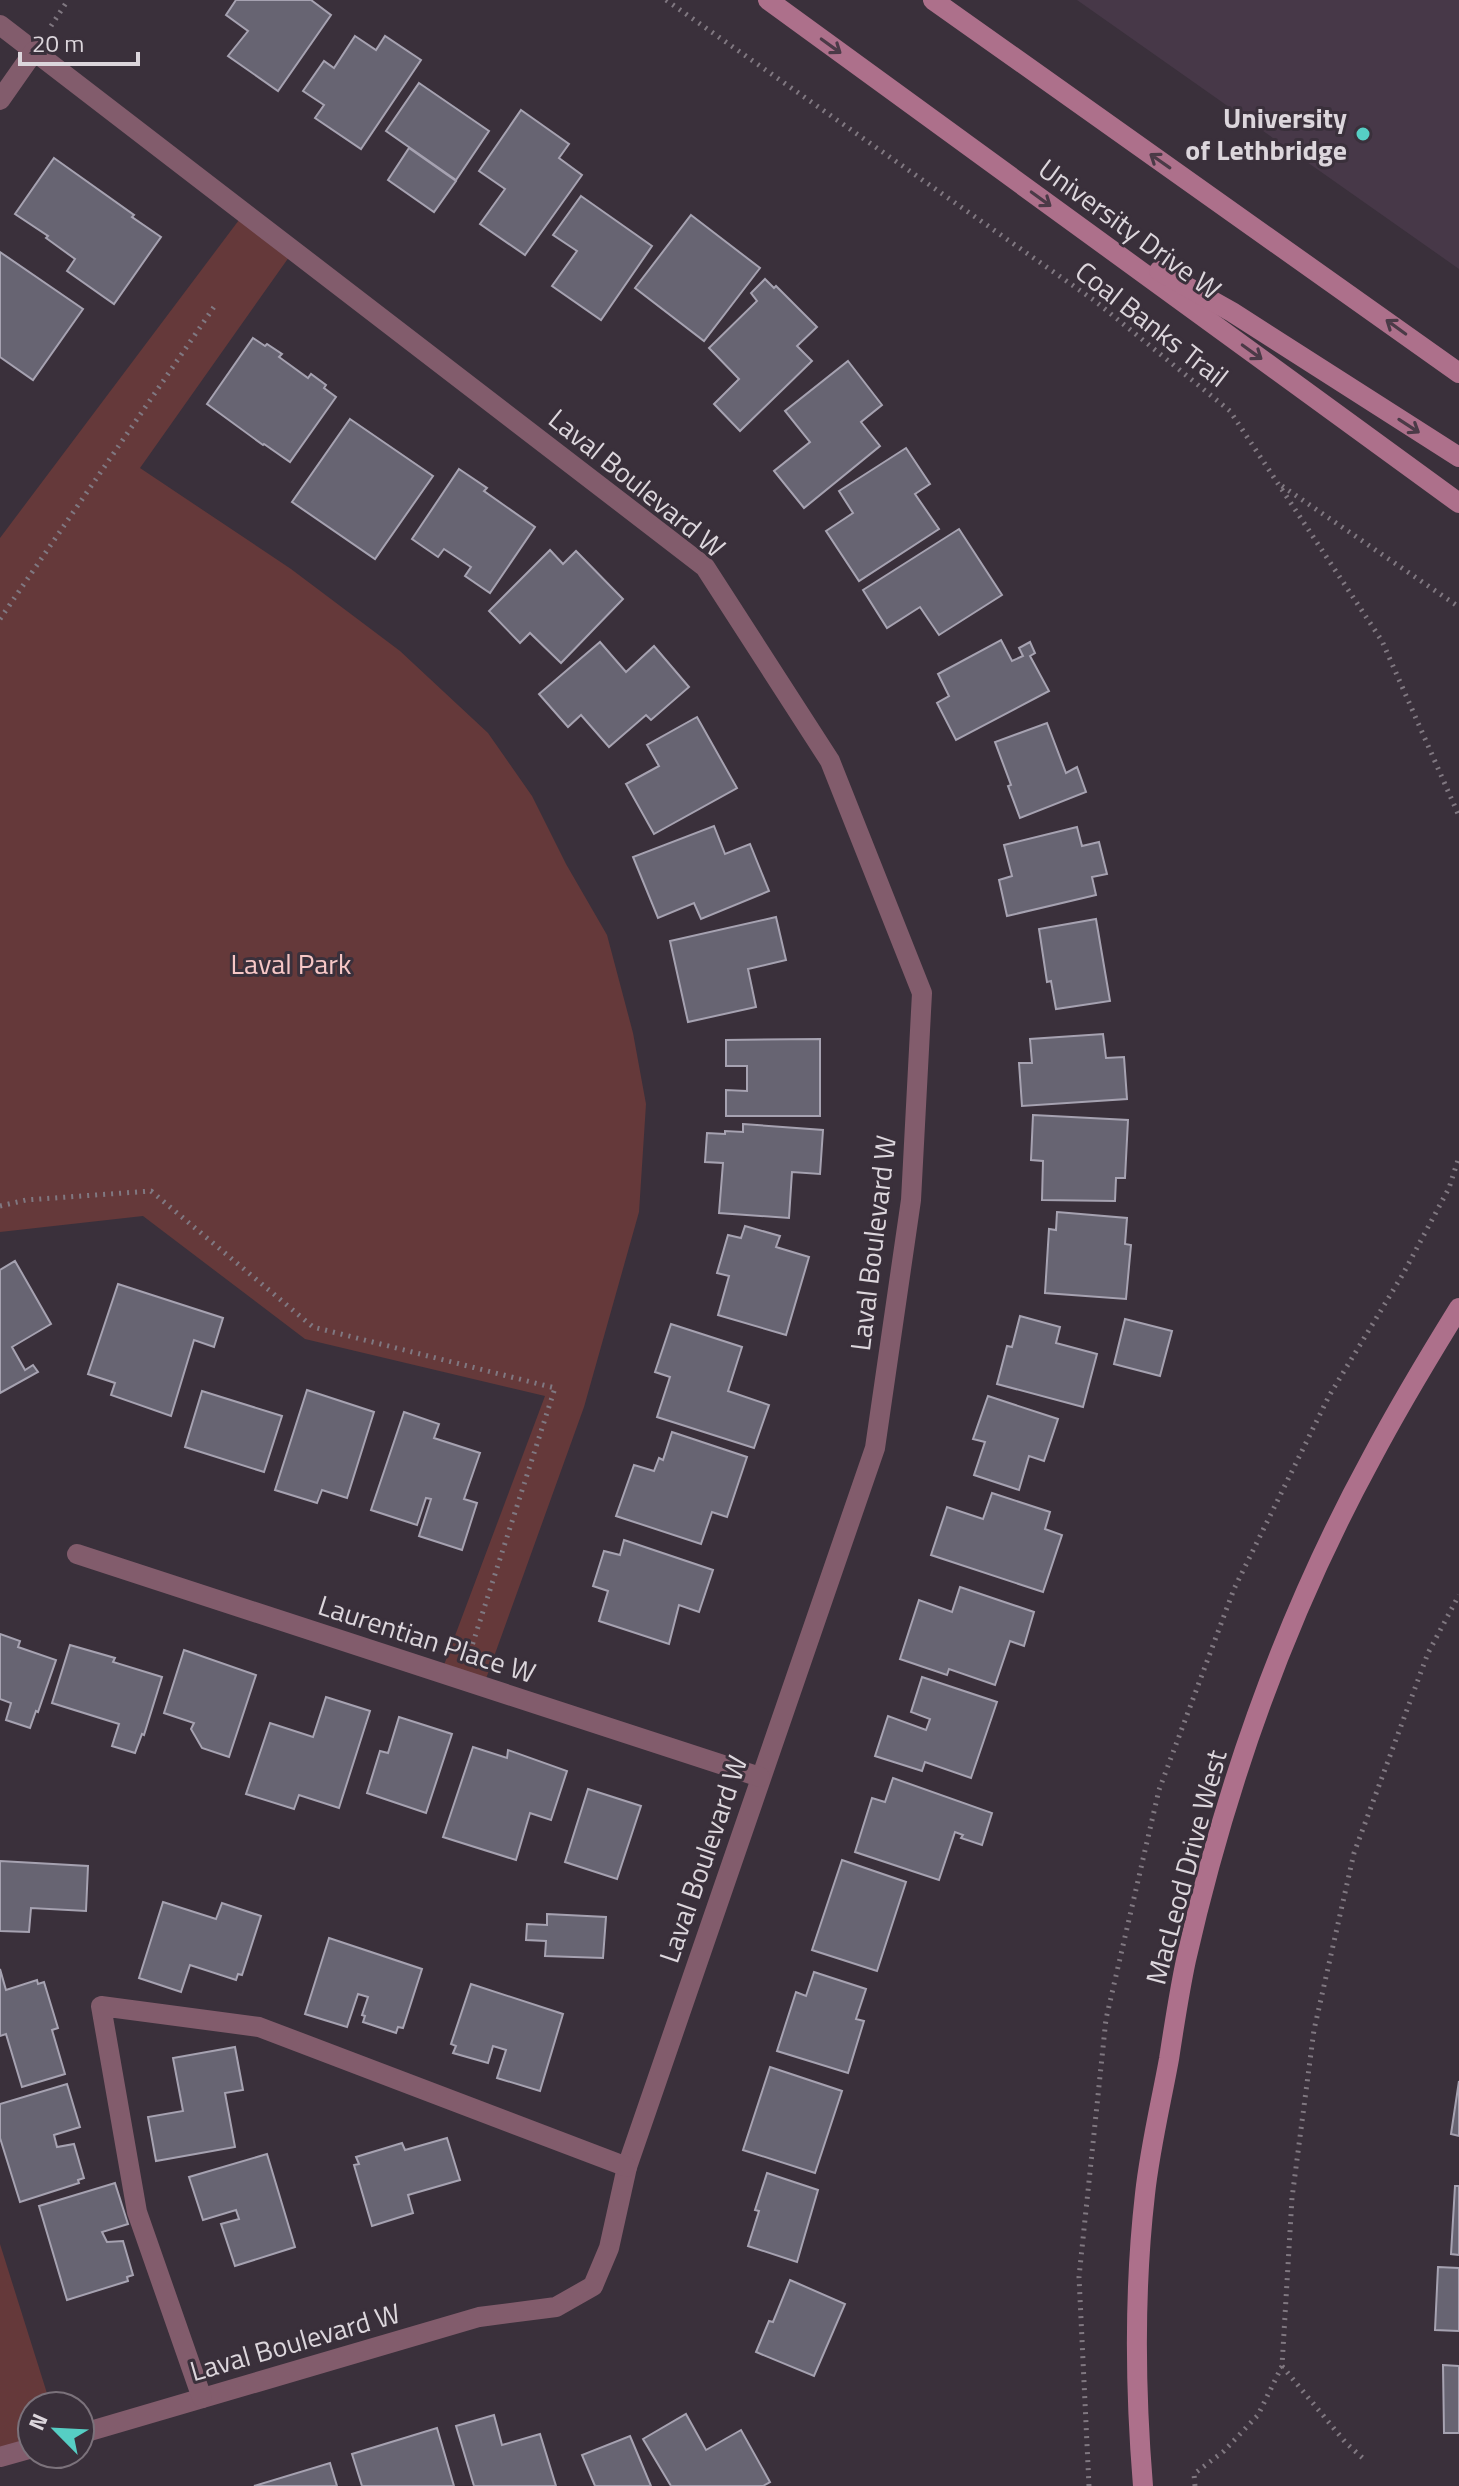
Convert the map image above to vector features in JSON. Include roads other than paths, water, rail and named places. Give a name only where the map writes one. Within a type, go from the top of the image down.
[{"type":"main road","name":"University Drive W","points":[[768,0],[1459,503]]},
{"type":"main road","points":[[933,0],[1459,373]]},
{"type":"main road","points":[[1079,226],[1232,312],[1459,457]]},
{"type":"main road","name":"MacLeod Drive West","points":[[1143,2486],[1137,2398],[1138,2307],[1145,2193],[1186,1962],[1214,1850],[1256,1722],[1288,1636],[1324,1553],[1370,1461],[1459,1308]]},
{"type":"street","name":"Laval Boulevard W","points":[[0,25],[705,567],[830,761],[922,993],[911,1200],[875,1448],[627,2167],[609,2248],[593,2286],[556,2307],[479,2317],[96,2429]]},
{"type":"street","points":[[0,100],[35,50]]},
{"type":"street","name":"Laurentian Place W","points":[[77,1554],[760,1777]]},
{"type":"street","points":[[202,2398],[137,2212],[101,2006],[259,2027],[627,2167]]},
{"type":"place","name":"University of Lethbridge","points":[[1363,134]]},
{"type":"park label","name":"Laval Park","points":[[291,964]]}]
